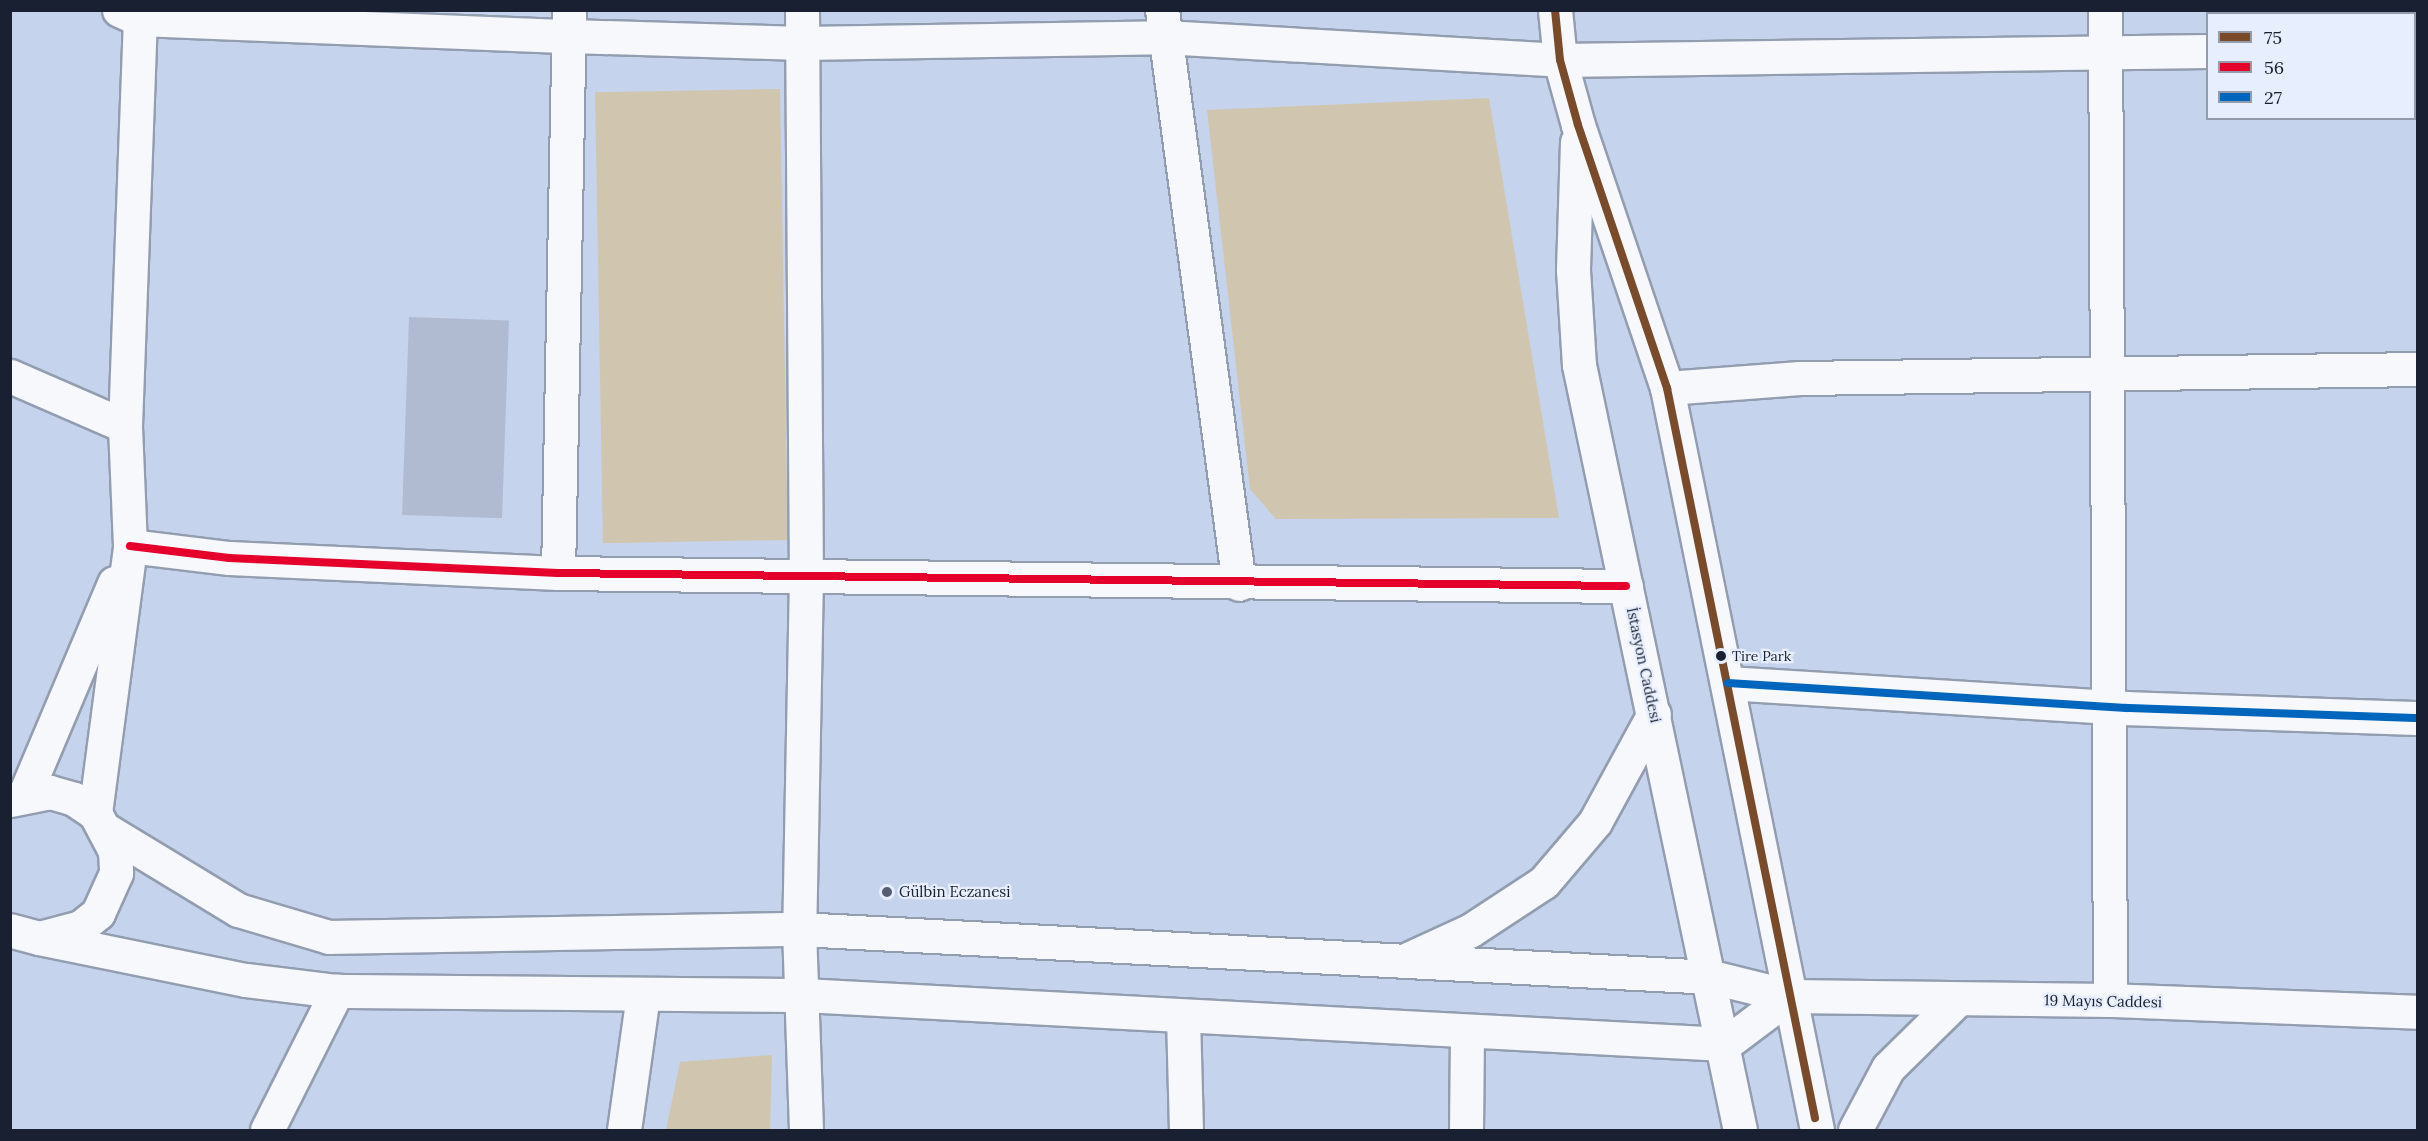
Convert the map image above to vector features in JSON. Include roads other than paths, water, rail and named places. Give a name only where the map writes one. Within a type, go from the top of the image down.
[{"type":"street","points":[[802,10],[806,576],[799,929],[806,1131]]},
{"type":"street","name":"İstasyon Caddesi","points":[[1555,10],[1560,60],[1578,125],[1667,388],[1818,1131]]},
{"type":"street","points":[[2105,10],[2110,1000]]},
{"type":"street","points":[[18,932],[81,927],[98,913],[116,873],[101,822],[130,546],[125,426],[133,13],[569,23],[802,43],[1163,24],[1560,60],[2105,55],[2206,51]]},
{"type":"street","points":[[558,573],[569,23]]},
{"type":"street","points":[[1163,24],[1239,584]]},
{"type":"street","name":"İstasyon Caddesi","points":[[1578,125],[1573,270],[1579,365],[1712,977],[1740,1131]]},
{"type":"street","points":[[1667,388],[1800,378],[2418,369]]},
{"type":"street","points":[[10,376],[125,426]]},
{"type":"street","points":[[130,546],[229,558],[558,573],[1239,584],[1626,586]]},
{"type":"street","points":[[18,797],[130,546]]},
{"type":"street","points":[[1728,683],[2109,706],[2418,718]]},
{"type":"street","points":[[1404,961],[1470,930],[1544,882],[1595,822],[1654,714]]},
{"type":"street","name":"19 Mayıs Caddesi","points":[[18,797],[50,792],[74,799],[101,822],[238,910],[328,937],[799,929],[1712,977],[1789,996],[2110,1000],[2418,1012]]},
{"type":"street","points":[[18,932],[246,980],[337,992],[803,995],[1725,1044],[1789,996]]},
{"type":"street","points":[[267,1131],[337,992]]},
{"type":"street","points":[[624,1131],[643,994]]},
{"type":"street","points":[[1855,1131],[1888,1068],[1958,999]]},
{"type":"street","points":[[1183,1016],[1186,1131]]},
{"type":"street","points":[[1467,1032],[1467,1131]]},
{"type":"place","name":"Tire Park","points":[[1721,656]]},
{"type":"place","name":"Gülbin Eczanesi","points":[[887,892]]}]
